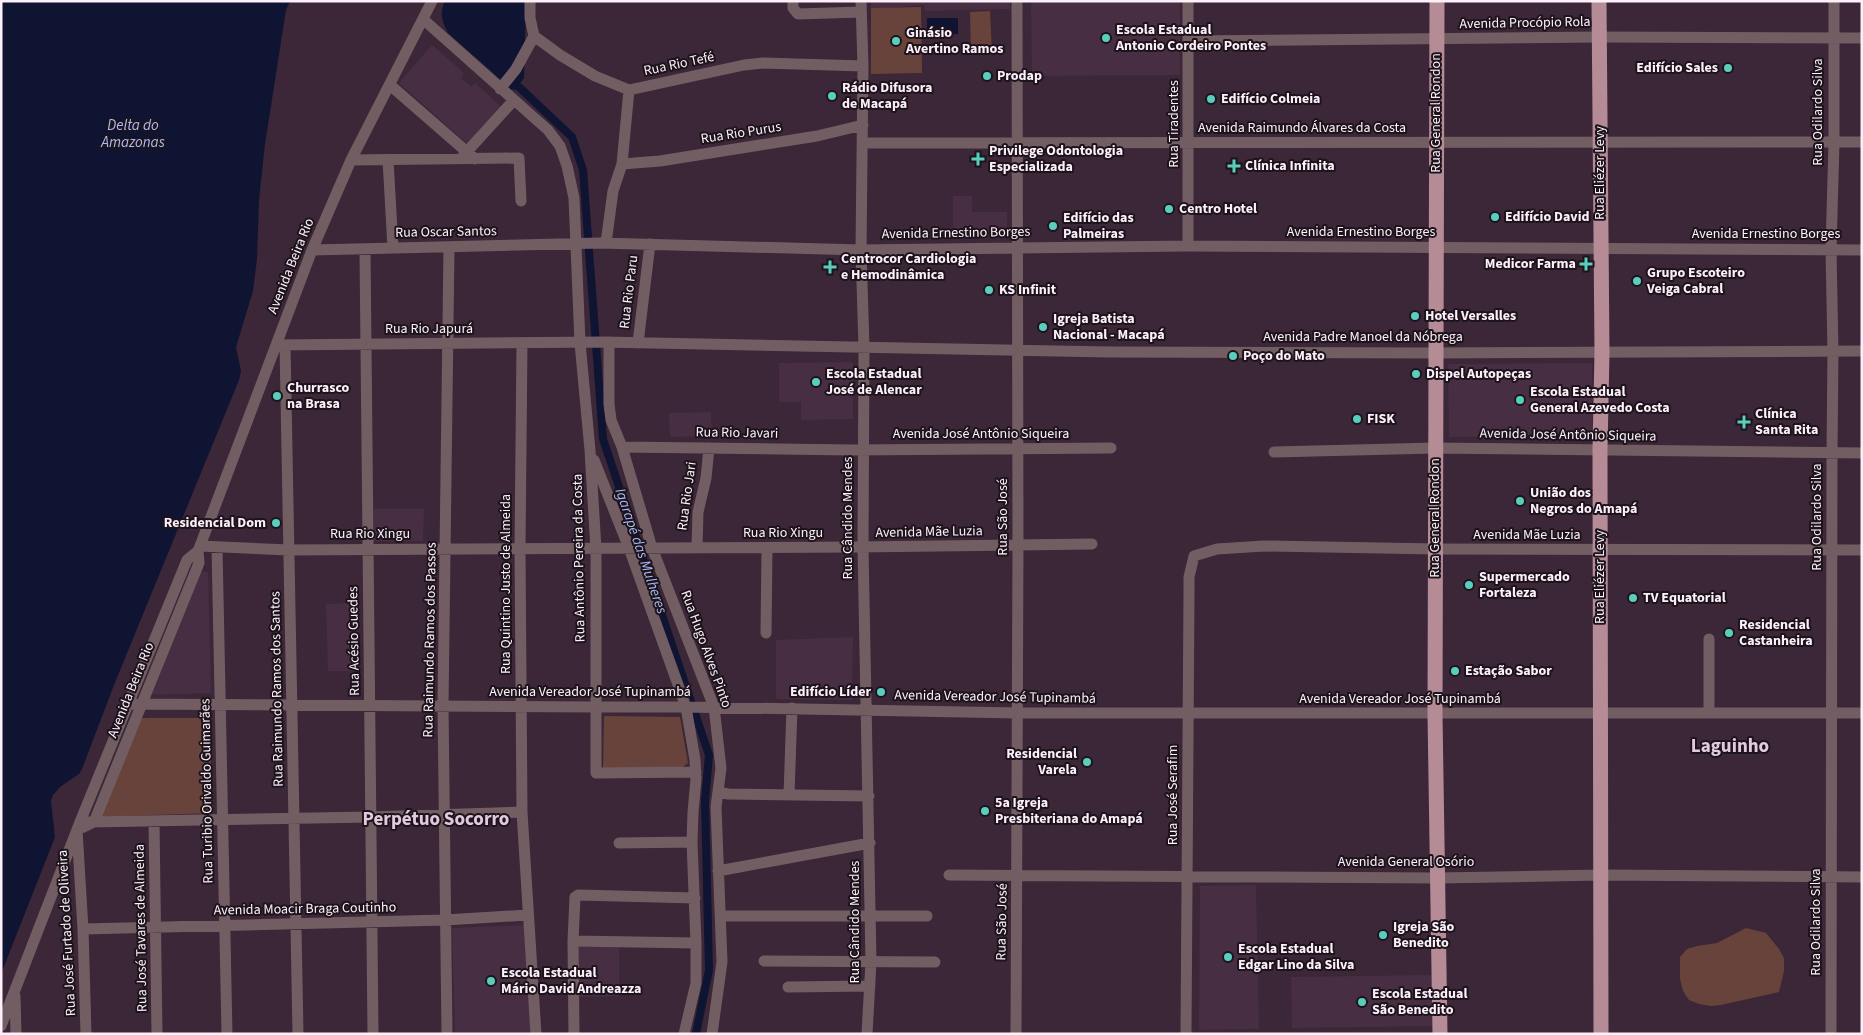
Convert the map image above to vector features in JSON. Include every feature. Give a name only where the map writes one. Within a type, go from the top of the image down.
[{"type":"main road","name":"Rua General Rondon","points":[[1437,1],[1434,448],[1436,550],[1435,714],[1440,1034]]},
{"type":"main road","name":"Rua Eliézer Levy","points":[[1600,1],[1602,352],[1600,450],[1601,1034]]},
{"type":"street","name":"Avenida Beira Rio","points":[[94,822],[199,564],[199,548],[281,345],[312,250],[351,160],[432,1]]},
{"type":"street","points":[[503,86],[516,68],[534,36],[530,18],[530,1]]},
{"type":"street","points":[[793,1],[793,8],[798,14],[861,7]]},
{"type":"street","name":"Rua São José","points":[[1016,1034],[1018,876],[1017,1]]},
{"type":"street","name":"Rua Tiradentes","points":[[1188,1],[1188,246]]},
{"type":"street","name":"Rua Odilardo Silva","points":[[1831,1034],[1832,453],[1834,351],[1831,250],[1834,142],[1834,1]]},
{"type":"street","name":"Rua Cândido Mendes","points":[[861,7],[863,66],[861,250],[864,347],[858,450],[869,796],[872,962],[867,1034]]},
{"type":"street","name":"Rua Antônio Pereira da Costa","points":[[424,20],[503,86],[514,100],[548,130],[560,146],[567,166],[574,198],[578,244],[581,343],[596,548],[596,773],[696,772]]},
{"type":"street","name":"Rua Rio Tefé","points":[[534,36],[560,55],[595,76],[629,90],[744,65],[784,63],[863,66]]},
{"type":"street","name":"Avenida Procópio Rola","points":[[1188,41],[1599,37],[1862,38]]},
{"type":"street","points":[[390,86],[468,157]]},
{"type":"street","points":[[629,90],[622,164],[612,191],[603,243],[861,250]]},
{"type":"street","points":[[468,157],[514,100]]},
{"type":"street","name":"Rua Rio Purus","points":[[622,164],[660,161],[817,136],[863,125]]},
{"type":"street","name":"Avenida Raimundo Álvares da Costa","points":[[863,143],[1862,142]]},
{"type":"street","points":[[351,160],[468,157],[519,158],[521,201]]},
{"type":"street","points":[[388,160],[393,248]]},
{"type":"street","name":"Rua Oscar Santos","points":[[312,250],[603,243]]},
{"type":"street","name":"Rua Rio Paru","points":[[638,343],[650,244]]},
{"type":"street","name":"Avenida Ernestino Borges","points":[[861,250],[1188,246],[1862,250]]},
{"type":"street","name":"Rua Raimundo Ramos dos Passos","points":[[447,1034],[443,706],[449,247]]},
{"type":"street","name":"Rua Acésio Guedes","points":[[365,249],[373,1034]]},
{"type":"street","points":[[606,342],[864,347]]},
{"type":"street","name":"Rua Rio Japurá","points":[[281,345],[606,342]]},
{"type":"street","name":"Rua Hugo Alves Pinto","points":[[606,342],[609,404],[615,433],[622,447],[651,548],[711,707],[721,768],[716,807],[722,962],[712,1034]]},
{"type":"street","name":"Rua Quintino Justo de Almeida","points":[[522,343],[520,549],[522,812],[536,1034]]},
{"type":"street","name":"Rua Raimundo Ramos dos Santos","points":[[281,345],[289,550],[298,1034]]},
{"type":"street","name":"Avenida Padre Manoel da Nóbrega","points":[[864,347],[1017,351],[1435,353],[1862,351]]},
{"type":"street","name":"Rua Rio Javari","points":[[622,447],[858,450]]},
{"type":"street","name":"Rua Rio Jari","points":[[697,548],[698,512],[706,478],[709,448]]},
{"type":"street","name":"Avenida José Antônio Siqueira","points":[[858,450],[1111,448]]},
{"type":"street","name":"Avenida José Antônio Siqueira","points":[[1274,452],[1434,448],[1862,453]]},
{"type":"street","points":[[590,450],[633,548],[688,707],[696,772],[692,842],[696,983],[684,1034]]},
{"type":"street","name":"Avenida Mãe Luzia","points":[[860,547],[1092,544]]},
{"type":"street","name":"Avenida Mãe Luzia","points":[[1194,556],[1217,549],[1264,546],[1436,550],[1862,550]]},
{"type":"street","name":"Rua Turibio Orivaldo Guimarães","points":[[217,547],[227,1034]]},
{"type":"street","name":"Rua Rio Xingu","points":[[651,548],[860,547]]},
{"type":"street","name":"Avenida Beira Rio","points":[[1,1026],[80,823],[187,560],[199,548]]},
{"type":"street","name":"Rua Rio Xingu","points":[[199,548],[289,550],[633,548]]},
{"type":"street","points":[[633,548],[651,548]]},
{"type":"street","points":[[766,633],[768,548]]},
{"type":"street","name":"Rua José Serafim","points":[[1186,1034],[1189,578],[1194,556]]},
{"type":"street","points":[[1709,639],[1709,713]]},
{"type":"street","name":"Avenida Vereador José Tupinambá","points":[[128,704],[711,707],[866,711],[1188,714],[1862,713]]},
{"type":"street","points":[[789,795],[792,708]]},
{"type":"street","points":[[718,792],[869,796]]},
{"type":"street","points":[[80,823],[522,812]]},
{"type":"street","name":"Rua José Tavares de Almeida","points":[[154,821],[158,1034]]},
{"type":"street","name":"Rua José Furtado de Oliveira","points":[[80,823],[86,1034]]},
{"type":"street","points":[[619,843],[692,842]]},
{"type":"street","points":[[718,871],[870,843]]},
{"type":"street","name":"Avenida General Osório","points":[[949,875],[1439,878],[1600,875],[1862,876]]},
{"type":"street","points":[[574,1034],[573,941],[575,897],[578,895],[695,898]]},
{"type":"street","name":"Avenida Moacir Braga Coutinho","points":[[83,929],[445,920],[528,915]]},
{"type":"street","points":[[721,916],[927,916]]},
{"type":"street","points":[[573,941],[696,943]]},
{"type":"street","points":[[764,961],[935,962]]},
{"type":"street","points":[[788,987],[870,986]]},
{"type":"street","points":[[15,990],[16,1034]]},
{"type":"shaded area","points":[[871,1],[1010,1],[1010,9],[925,11],[924,5],[871,9]]},
{"type":"shaded area","name":"Escola Estadual Antonio Cordeiro Pontes","points":[[1031,1],[1180,1],[1180,75],[1032,76]]},
{"type":"shaded area","name":"Ginásio Avertino Ramos","points":[[921,7],[922,73],[871,74],[871,8]]},
{"type":"shaded area","points":[[990,11],[992,53],[971,54],[970,12]]},
{"type":"shaded area","points":[[432,45],[464,73],[461,78],[471,87],[475,83],[505,110],[471,147],[399,83]]},
{"type":"shaded area","points":[[953,196],[972,196],[972,212],[1007,212],[1007,236],[953,235]]},
{"type":"shaded area","name":"Escola Estadual José de Alencar","points":[[853,362],[853,419],[801,420],[801,402],[779,402],[779,363]]},
{"type":"shaded area","name":"Escola Estadual General Azevedo Costa","points":[[1592,363],[1593,436],[1449,437],[1448,364]]},
{"type":"shaded area","points":[[711,412],[712,436],[670,437],[669,413]]},
{"type":"shaded area","points":[[374,509],[424,509],[423,541],[374,541]]},
{"type":"shaded area","points":[[200,572],[208,572],[211,693],[152,695]]},
{"type":"shaded area","points":[[357,603],[359,671],[328,671],[326,604]]},
{"type":"shaded area","points":[[853,637],[852,700],[776,699],[776,640]]},
{"type":"shaded area","points":[[604,716],[680,717],[688,763],[679,770],[603,771]]},
{"type":"shaded area","points":[[140,718],[209,718],[213,813],[98,817]]},
{"type":"shaded area","name":"Escola Estadual Edgar Lino da Silva","points":[[1256,885],[1259,1029],[1199,1030],[1200,886]]},
{"type":"shaded area","name":"Escola Estadual Mário David Andreazza","points":[[524,925],[531,1033],[455,1034],[452,928]]},
{"type":"shaded area","points":[[1746,928],[1766,933],[1784,958],[1784,971],[1779,992],[1711,1006],[1689,1000],[1683,991],[1680,979],[1680,957],[1687,949],[1717,943]]},
{"type":"shaded area","points":[[578,947],[619,947],[619,996],[578,997]]},
{"type":"shaded area","name":"Escola Estadual São Benedito","points":[[1432,975],[1432,1026],[1292,1028],[1291,977]]},
{"type":"water","name":"Delta do Amazonas","points":[[1,1],[290,1],[286,10],[265,144],[253,291],[236,347],[241,371],[239,380],[114,685],[82,769],[79,774],[60,787],[53,795],[51,801],[55,837],[1,974]]},
{"type":"water","points":[[445,1],[526,1],[524,78],[515,90],[511,89],[448,33],[442,17]]},
{"type":"water","points":[[927,18],[958,18],[958,34],[927,35]]},
{"type":"waterway","name":"Igarapé das Mulheres","points":[[519,87],[572,137],[583,170],[603,439],[709,755],[705,801],[709,970],[696,1034]]},
{"type":"place","name":"Escola Estadual Antonio Cordeiro Pontes","points":[[1106,38]]},
{"type":"place","name":"Ginásio Avertino Ramos","points":[[896,41]]},
{"type":"place","name":"Edifício Sales","points":[[1728,68]]},
{"type":"place","name":"Prodap","points":[[987,76]]},
{"type":"place","name":"Rádio Difusora de Macapá","points":[[832,96]]},
{"type":"place","name":"Edifício Colmeia","points":[[1211,99]]},
{"type":"place","name":"Privilege Odontologia Especializada","points":[[978,159]]},
{"type":"place","name":"Clínica Infinita","points":[[1234,166]]},
{"type":"place","name":"Centro Hotel","points":[[1169,209]]},
{"type":"place","name":"Edifício David","points":[[1495,217]]},
{"type":"place","name":"Edifício das Palmeiras","points":[[1053,226]]},
{"type":"place","name":"Medicor Farma","points":[[1586,264]]},
{"type":"place","name":"Centrocor Cardiologia e Hemodinâmica","points":[[830,267]]},
{"type":"place","name":"Grupo Escoteiro Veiga Cabral","points":[[1637,281]]},
{"type":"place","name":"KS Infinit","points":[[989,290]]},
{"type":"place","name":"Hotel Versalles","points":[[1415,316]]},
{"type":"place","name":"Igreja Batista Nacional - Macapá","points":[[1043,327]]},
{"type":"place","name":"Poço do Mato","points":[[1233,356]]},
{"type":"place","name":"Dispel Autopeças","points":[[1416,374]]},
{"type":"place","name":"Escola Estadual José de Alencar","points":[[816,382]]},
{"type":"place","name":"Churrasco na Brasa","points":[[277,396]]},
{"type":"place","name":"Escola Estadual General Azevedo Costa","points":[[1520,400]]},
{"type":"place","name":"FISK","points":[[1357,419]]},
{"type":"place","name":"Clínica Santa Rita","points":[[1744,422]]},
{"type":"place","name":"União dos Negros do Amapá","points":[[1520,501]]},
{"type":"place","name":"Residencial Dom","points":[[276,523]]},
{"type":"place","name":"Supermercado Fortaleza","points":[[1469,585]]},
{"type":"place","name":"TV Equatorial","points":[[1633,598]]},
{"type":"place","name":"Residencial Castanheira","points":[[1729,633]]},
{"type":"place","name":"Estação Sabor","points":[[1455,671]]},
{"type":"place","name":"Edifício Líder","points":[[881,692]]},
{"type":"place","name":"Residencial Varela","points":[[1087,762]]},
{"type":"place","name":"5a Igreja Presbiteriana do Amapá","points":[[985,811]]},
{"type":"place","name":"Igreja São Benedito","points":[[1383,935]]},
{"type":"place","name":"Escola Estadual Edgar Lino da Silva","points":[[1228,957]]},
{"type":"place","name":"Escola Estadual Mário David Andreazza","points":[[491,981]]},
{"type":"place","name":"Escola Estadual São Benedito","points":[[1362,1002]]},
{"type":"district","name":"Laguinho","points":[[1730,746]]},
{"type":"district","name":"Perpétuo Socorro","points":[[436,819]]}]
